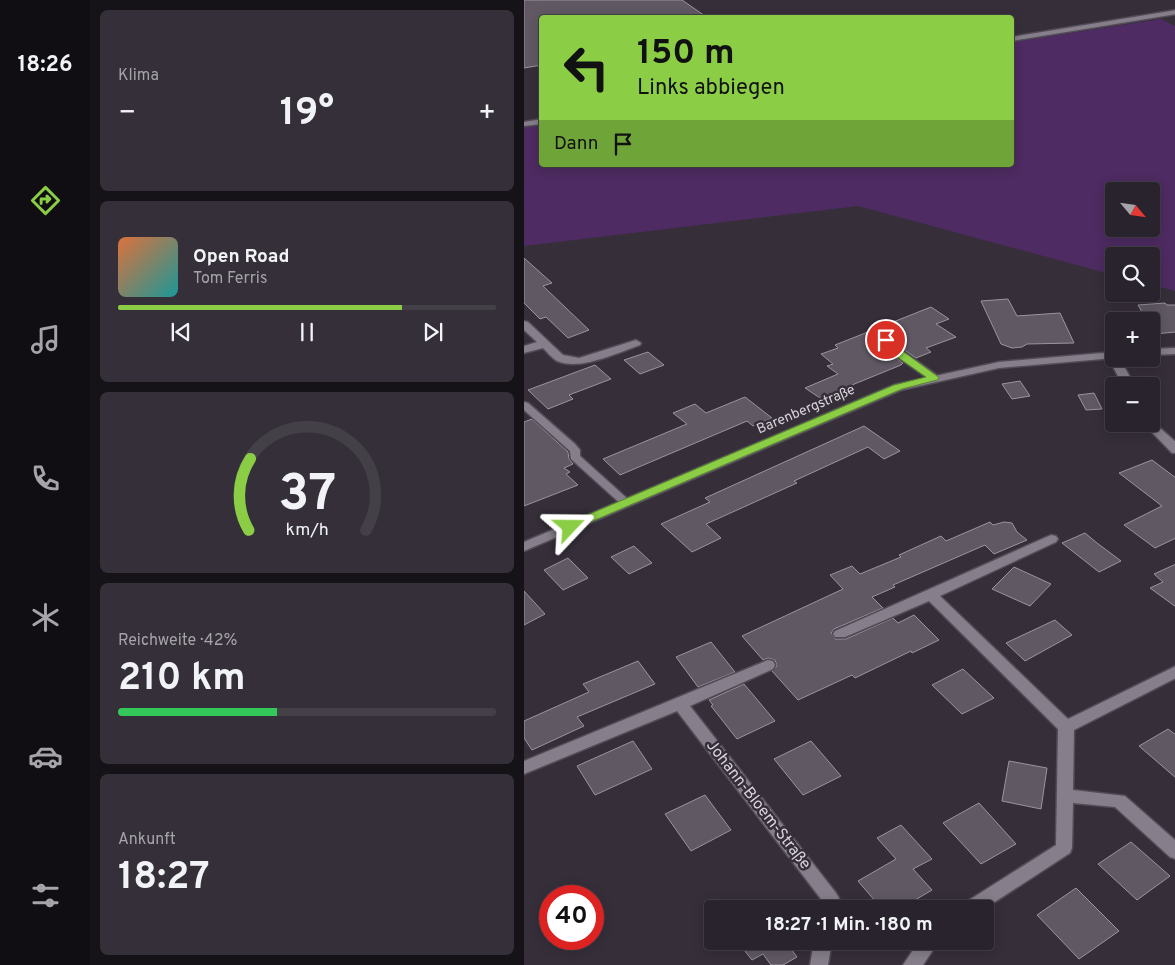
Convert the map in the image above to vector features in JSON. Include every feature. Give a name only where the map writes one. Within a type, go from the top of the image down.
[{"type":"street","points":[[1014,39],[1175,12]]},
{"type":"street","points":[[524,124],[539,122]]},
{"type":"street","points":[[524,324],[560,358],[580,361],[636,343]]},
{"type":"street","points":[[524,350],[546,343]]},
{"type":"street","points":[[1160,352],[1175,351]]},
{"type":"street","name":"Barenbergstraße","points":[[524,547],[898,387],[999,365],[1105,356]]},
{"type":"street","points":[[1158,432],[1175,450]]},
{"type":"street","points":[[840,634],[931,595],[1051,539]]},
{"type":"street","points":[[931,595],[1066,727],[1064,848],[984,900]]},
{"type":"street","points":[[524,768],[680,704],[768,665]]},
{"type":"street","points":[[1066,727],[1175,671]]},
{"type":"street","name":"Johann-Bloem-Straße","points":[[680,704],[830,898],[830,900]]},
{"type":"street","points":[[1066,796],[1119,801],[1175,852]]},
{"type":"street","points":[[819,965],[821,950]]},
{"type":"street","points":[[912,965],[923,950]]},
{"type":"lane","points":[[894,336],[884,343],[934,378]]},
{"type":"lane","points":[[524,405],[571,446],[575,450],[575,457],[626,503]]},
{"type":"shaded area","points":[[1161,19],[1175,26],[1175,291],[1160,287],[1160,247],[1105,247],[1105,273],[858,206],[524,246],[524,127],[539,124],[539,167],[1014,167],[1014,42]]},
{"type":"building","points":[[524,0],[682,0],[704,15],[539,15],[539,66],[524,68]]},
{"type":"building","points":[[524,258],[552,283],[543,286],[589,330],[568,338],[546,317],[540,319],[524,303]]},
{"type":"building","points":[[1008,299],[1017,316],[1060,313],[1074,343],[1027,344],[1022,347],[1012,348],[1001,344],[981,301]]},
{"type":"building","points":[[1165,303],[1167,305],[1176,305],[1176,332],[1160,333],[1160,312],[1142,312],[1138,305]]},
{"type":"building","points":[[931,307],[949,319],[936,324],[956,337],[926,348],[931,352],[916,358],[894,343],[902,336],[894,331],[877,343],[903,363],[901,365],[820,398],[805,388],[838,374],[827,366],[833,364],[821,354],[838,348],[835,345]]},
{"type":"building","points":[[648,352],[664,365],[640,374],[624,360]]},
{"type":"building","points":[[595,365],[611,379],[569,395],[573,399],[548,409],[528,390]]},
{"type":"building","points":[[1020,381],[1030,396],[1012,399],[1002,384]]},
{"type":"building","points":[[1094,393],[1102,409],[1086,410],[1078,395]]},
{"type":"building","points":[[745,397],[772,418],[753,426],[747,421],[620,475],[603,459],[687,424],[673,413],[695,404],[706,413]]},
{"type":"building","points":[[532,419],[568,452],[569,459],[573,464],[564,468],[570,472],[566,474],[578,485],[524,506],[524,422]]},
{"type":"building","points":[[864,426],[900,451],[884,459],[868,447],[794,481],[797,483],[706,524],[721,538],[692,552],[661,524],[710,502],[705,498]]},
{"type":"building","points":[[1152,460],[1176,478],[1176,538],[1155,548],[1124,525],[1162,506],[1119,473]]},
{"type":"building","points":[[990,522],[993,525],[1004,522],[1012,523],[1017,532],[1027,540],[994,554],[985,545],[893,585],[895,587],[872,597],[883,608],[834,629],[831,633],[835,639],[846,639],[893,618],[898,623],[914,615],[939,640],[912,653],[911,651],[855,678],[852,675],[798,700],[772,671],[777,666],[775,660],[768,658],[763,660],[742,636],[843,589],[830,575],[852,566],[860,574],[901,557],[899,555],[941,536],[946,541]]},
{"type":"building","points":[[1085,533],[1121,561],[1099,572],[1062,543]]},
{"type":"building","points":[[634,546],[652,563],[629,574],[611,557]]},
{"type":"building","points":[[568,558],[588,578],[563,590],[544,570]]},
{"type":"building","points":[[1176,564],[1176,607],[1150,588],[1163,582],[1154,574]]},
{"type":"building","points":[[1014,567],[1051,584],[1030,606],[992,589]]},
{"type":"building","points":[[524,591],[545,614],[524,625]]},
{"type":"building","points":[[1055,620],[1072,635],[1025,661],[1006,643]]},
{"type":"building","points":[[711,642],[735,672],[698,687],[676,657]]},
{"type":"building","points":[[638,661],[655,684],[577,717],[584,726],[532,750],[524,738],[524,721],[589,692],[583,684]]},
{"type":"building","points":[[963,669],[994,698],[962,714],[932,685]]},
{"type":"building","points":[[744,684],[775,721],[737,739],[711,706],[713,705],[709,700]]},
{"type":"building","points":[[1168,729],[1176,735],[1176,778],[1139,746]]},
{"type":"building","points":[[633,741],[652,769],[595,795],[577,766]]},
{"type":"building","points":[[811,741],[841,776],[803,795],[774,759]]},
{"type":"building","points":[[1009,761],[1047,768],[1041,809],[1002,801]]},
{"type":"building","points":[[705,795],[731,830],[691,851],[665,814]]},
{"type":"building","points":[[979,803],[1016,844],[981,864],[943,823]]},
{"type":"building","points":[[901,825],[932,859],[913,869],[932,890],[915,900],[874,900],[858,881],[896,859],[877,838]]},
{"type":"building","points":[[1131,842],[1170,876],[1137,900],[1098,864]]},
{"type":"building","points":[[1076,888],[1119,931],[1079,959],[1037,915]]},
{"type":"building","points":[[744,950],[792,950],[797,957],[783,965],[771,965],[763,954],[752,960]]},
{"type":"route","points":[[570,527],[898,387],[934,378],[884,343],[886,340]]}]
